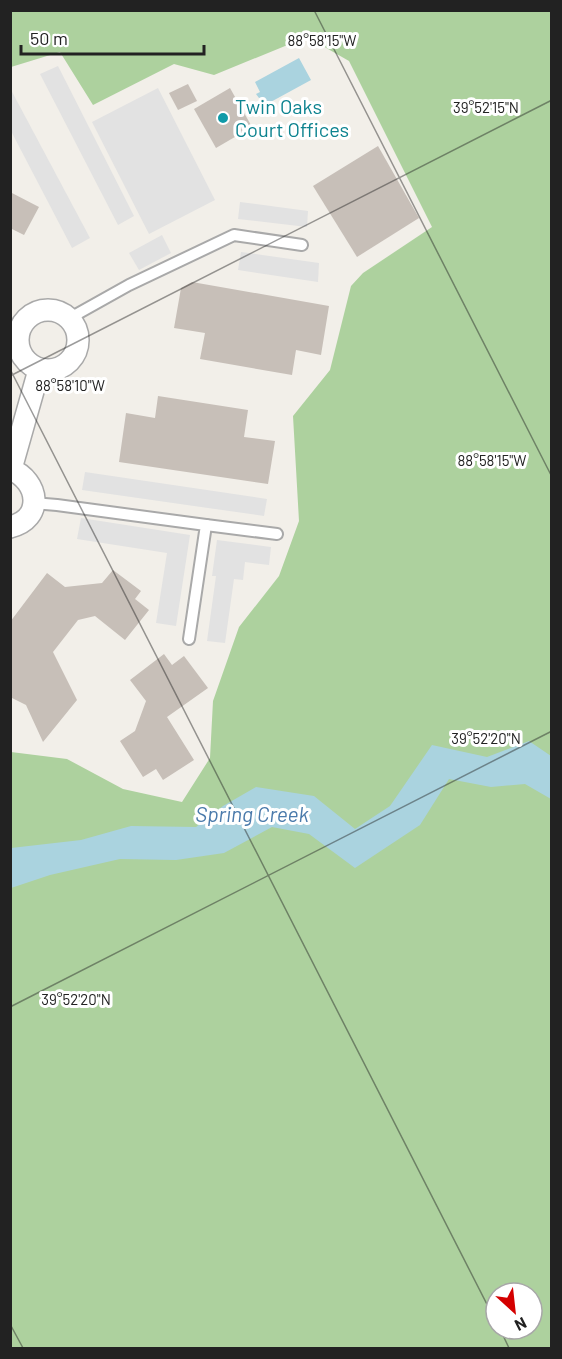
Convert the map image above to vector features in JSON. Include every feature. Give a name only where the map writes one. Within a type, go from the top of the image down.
[{"type":"street","points":[[43,310],[53,310],[70,318],[78,336],[78,346],[68,363],[60,368],[39,370],[23,358],[14,332],[33,314],[43,310]]},
{"type":"street","points":[[10,526],[23,521],[33,508],[32,487],[19,473],[11,470],[39,370]]},
{"type":"lane","points":[[70,318],[129,285],[234,235],[302,245]]},
{"type":"lane","points":[[33,502],[277,534]]},
{"type":"lane","points":[[189,639],[206,525]]},
{"type":"green space","points":[[11,11],[551,11],[551,1348],[11,1348],[11,752],[67,759],[123,789],[182,802],[210,758],[213,701],[239,627],[279,576],[299,521],[293,416],[330,370],[351,286],[363,273],[432,227],[349,61],[307,37],[214,75],[174,64],[93,105],[60,52],[11,67]]},
{"type":"shaded area","points":[[58,66],[134,216],[118,225],[40,74]]},
{"type":"shaded area","points":[[10,88],[90,238],[72,248],[11,131]]},
{"type":"shaded area","points":[[158,88],[215,200],[149,234],[92,122]]},
{"type":"shaded area","points":[[240,202],[308,211],[307,227],[238,219]]},
{"type":"shaded area","points":[[162,235],[171,253],[139,270],[129,253]]},
{"type":"shaded area","points":[[241,252],[319,263],[318,282],[238,270]]},
{"type":"shaded area","points":[[85,472],[267,499],[264,516],[82,490]]},
{"type":"shaded area","points":[[81,518],[190,535],[176,626],[156,623],[167,553],[77,539]]},
{"type":"shaded area","points":[[217,540],[271,547],[269,565],[245,562],[243,580],[234,579],[225,643],[207,641],[216,576],[212,576]]},
{"type":"water","points":[[299,58],[311,80],[267,104],[263,97],[259,98],[256,94],[260,92],[255,82]]},
{"type":"water","name":"Spring Creek","points":[[529,741],[551,756],[551,799],[525,784],[491,787],[449,779],[420,825],[355,868],[309,834],[272,827],[224,853],[176,860],[120,859],[50,875],[11,888],[11,848],[81,840],[131,826],[196,827],[223,806],[256,787],[314,796],[355,829],[390,806],[432,745],[487,757]]},
{"type":"building","points":[[188,84],[197,101],[178,110],[169,93]]},
{"type":"building","name":"Twin Oaks Court Offices","points":[[230,88],[252,127],[216,148],[194,109]]},
{"type":"building","points":[[378,146],[419,218],[357,257],[313,186]]},
{"type":"building","points":[[10,192],[39,207],[24,235],[10,228]]},
{"type":"building","points":[[192,282],[329,306],[321,355],[296,350],[292,375],[200,359],[205,333],[174,328],[181,288]]},
{"type":"building","points":[[158,396],[248,410],[244,437],[275,441],[268,484],[119,462],[126,413],[155,418]]},
{"type":"building","points":[[113,570],[141,591],[135,599],[149,610],[125,640],[95,616],[78,620],[53,652],[77,700],[43,742],[26,705],[10,697],[10,622],[47,573],[65,587],[102,583]]},
{"type":"building","points":[[164,654],[172,665],[184,656],[208,688],[167,717],[194,760],[163,780],[156,769],[143,777],[120,741],[135,731],[146,701],[130,680]]},
{"type":"place","name":"Twin Oaks Court Offices","points":[[223,118]]}]
